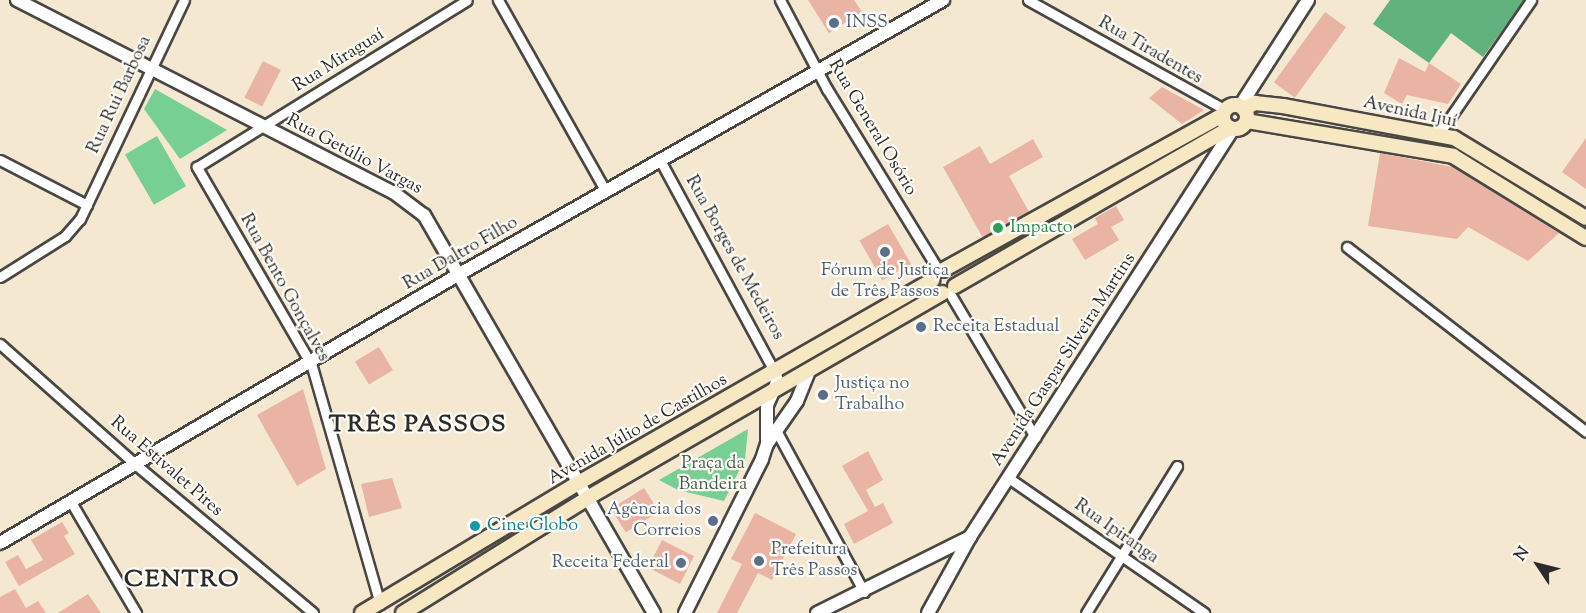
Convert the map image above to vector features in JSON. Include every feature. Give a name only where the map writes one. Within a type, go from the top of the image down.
[{"type":"main road","name":"Avenida Ijuí","points":[[1243,112],[1255,103],[1272,104],[1454,138],[1586,218]]},
{"type":"main road","name":"Avenida Júlio de Castilhos","points":[[362,613],[382,608],[580,482],[775,373],[1015,230],[1224,113],[1243,112],[1242,128],[1232,129],[1024,246],[808,374],[589,497],[403,613]]},
{"type":"main road","name":"Avenida Ijuí","points":[[1243,112],[1445,153],[1471,166],[1586,238]]},
{"type":"main road","points":[[1224,113],[1232,129]]},
{"type":"main road","points":[[1471,166],[1480,153]]},
{"type":"main road","points":[[1015,230],[1024,246]]},
{"type":"main road","points":[[938,274],[953,274],[949,291],[934,288],[938,274]]},
{"type":"street","name":"Rua Getúlio Vargas","points":[[17,0],[411,203],[424,215],[456,276],[589,497],[654,613]]},
{"type":"street","name":"Rua Rui Barbosa","points":[[87,206],[149,68],[184,0]]},
{"type":"street","name":"Rua Miraguaí","points":[[197,167],[467,0]]},
{"type":"street","points":[[498,0],[606,192]]},
{"type":"street","name":"Rua General Osório","points":[[780,0],[818,72],[938,274]]},
{"type":"street","name":"Rua Daltro Filho","points":[[0,543],[311,364],[456,276],[943,0]]},
{"type":"street","name":"Rua Tiradentes","points":[[1028,0],[1224,113]]},
{"type":"street","points":[[1243,112],[1308,0]]},
{"type":"street","points":[[1438,135],[1532,0]]},
{"type":"street","name":"Avenida Gaspar Silveira Martins","points":[[928,613],[970,537],[1232,129]]},
{"type":"street","points":[[0,160],[87,206],[65,236],[0,277]]},
{"type":"street","name":"Rua Borges de Medeiros","points":[[660,160],[775,373]]},
{"type":"street","name":"Rua Bento Gonçalves","points":[[197,167],[311,364],[382,608]]},
{"type":"street","points":[[1347,247],[1586,432]]},
{"type":"street","points":[[949,291],[1035,437]]},
{"type":"street","name":"Rua Estivalet Pires","points":[[0,344],[135,464],[313,613]]},
{"type":"street","points":[[767,444],[765,423],[775,373]]},
{"type":"street","points":[[685,613],[767,444],[778,434],[808,374]]},
{"type":"street","points":[[778,434],[864,592]]},
{"type":"street","points":[[1086,613],[1177,466]]},
{"type":"street","name":"Rua Ipiranga","points":[[1010,478],[1204,613]]},
{"type":"street","points":[[71,502],[136,613]]},
{"type":"street","points":[[817,613],[864,592],[970,537]]},
{"type":"green space","points":[[1390,0],[1524,0],[1483,57],[1451,33],[1429,63],[1373,24]]},
{"type":"green space","points":[[155,89],[227,130],[180,159],[144,109]]},
{"type":"green space","points":[[157,136],[186,186],[154,205],[125,154]]},
{"type":"green space","name":"Praça da Bandeira","points":[[748,429],[745,459],[724,501],[678,490],[659,480]]},
{"type":"building","name":"INSS","points":[[808,0],[854,0],[862,12],[829,33]]},
{"type":"building","points":[[1325,12],[1346,27],[1295,98],[1274,82]]},
{"type":"building","points":[[1399,58],[1425,72],[1429,63],[1461,84],[1448,104],[1407,95],[1402,104],[1384,93]]},
{"type":"building","points":[[263,61],[281,70],[262,107],[244,98]]},
{"type":"building","points":[[1162,87],[1204,110],[1182,124],[1149,98]]},
{"type":"building","points":[[1586,138],[1586,189],[1562,172]]},
{"type":"building","points":[[1033,139],[1043,157],[1009,176],[1029,212],[983,238],[943,167],[980,146],[990,164]]},
{"type":"building","points":[[1380,153],[1453,167],[1559,233],[1528,261],[1468,227],[1457,239],[1368,226]]},
{"type":"building","points":[[1116,206],[1124,220],[1111,227],[1119,240],[1085,260],[1072,239],[1098,224],[1095,218]]},
{"type":"building","name":"Fórum de Justiça de Três Passos","points":[[888,224],[911,264],[882,280],[859,240]]},
{"type":"building","points":[[379,347],[393,370],[369,385],[355,361]]},
{"type":"building","points":[[303,389],[326,469],[297,486],[257,415]]},
{"type":"building","points":[[868,451],[883,480],[866,490],[875,507],[883,503],[893,523],[854,544],[844,524],[868,511],[842,466]]},
{"type":"building","points":[[392,478],[402,508],[369,517],[361,484]]},
{"type":"building","points":[[644,488],[659,512],[626,532],[611,509]]},
{"type":"building","name":"Prefeitura Três Passos","points":[[755,513],[796,534],[772,580],[758,573],[737,613],[717,613],[742,564],[731,559]]},
{"type":"building","points":[[62,522],[69,533],[64,536],[75,554],[19,586],[5,562],[18,555],[26,569],[43,560],[31,540]]},
{"type":"building","name":"Receita Federal","points":[[662,540],[694,556],[680,584],[648,568]]},
{"type":"building","points":[[15,589],[26,608],[38,601],[46,613],[0,613],[0,597]]},
{"type":"building","points":[[88,594],[101,613],[58,613]]},
{"type":"place","name":"INSS","points":[[834,23]]},
{"type":"place","name":"Impacto","points":[[998,228]]},
{"type":"place","name":"Fórum de Justiça de Três Passos","points":[[885,252]]},
{"type":"place","name":"Receita Estadual","points":[[921,327]]},
{"type":"place","name":"Justiça no Trabalho","points":[[823,395]]},
{"type":"place","name":"Agência dos Correios","points":[[713,521]]},
{"type":"place","name":"Cine Globo","points":[[475,526]]},
{"type":"place","name":"Prefeitura Três Passos","points":[[759,561]]},
{"type":"place","name":"Receita Federal","points":[[681,563]]},
{"type":"district","name":"TRÊS PASSOS","points":[[418,426]]},
{"type":"district","name":"CENTRO","points":[[182,581]]}]
